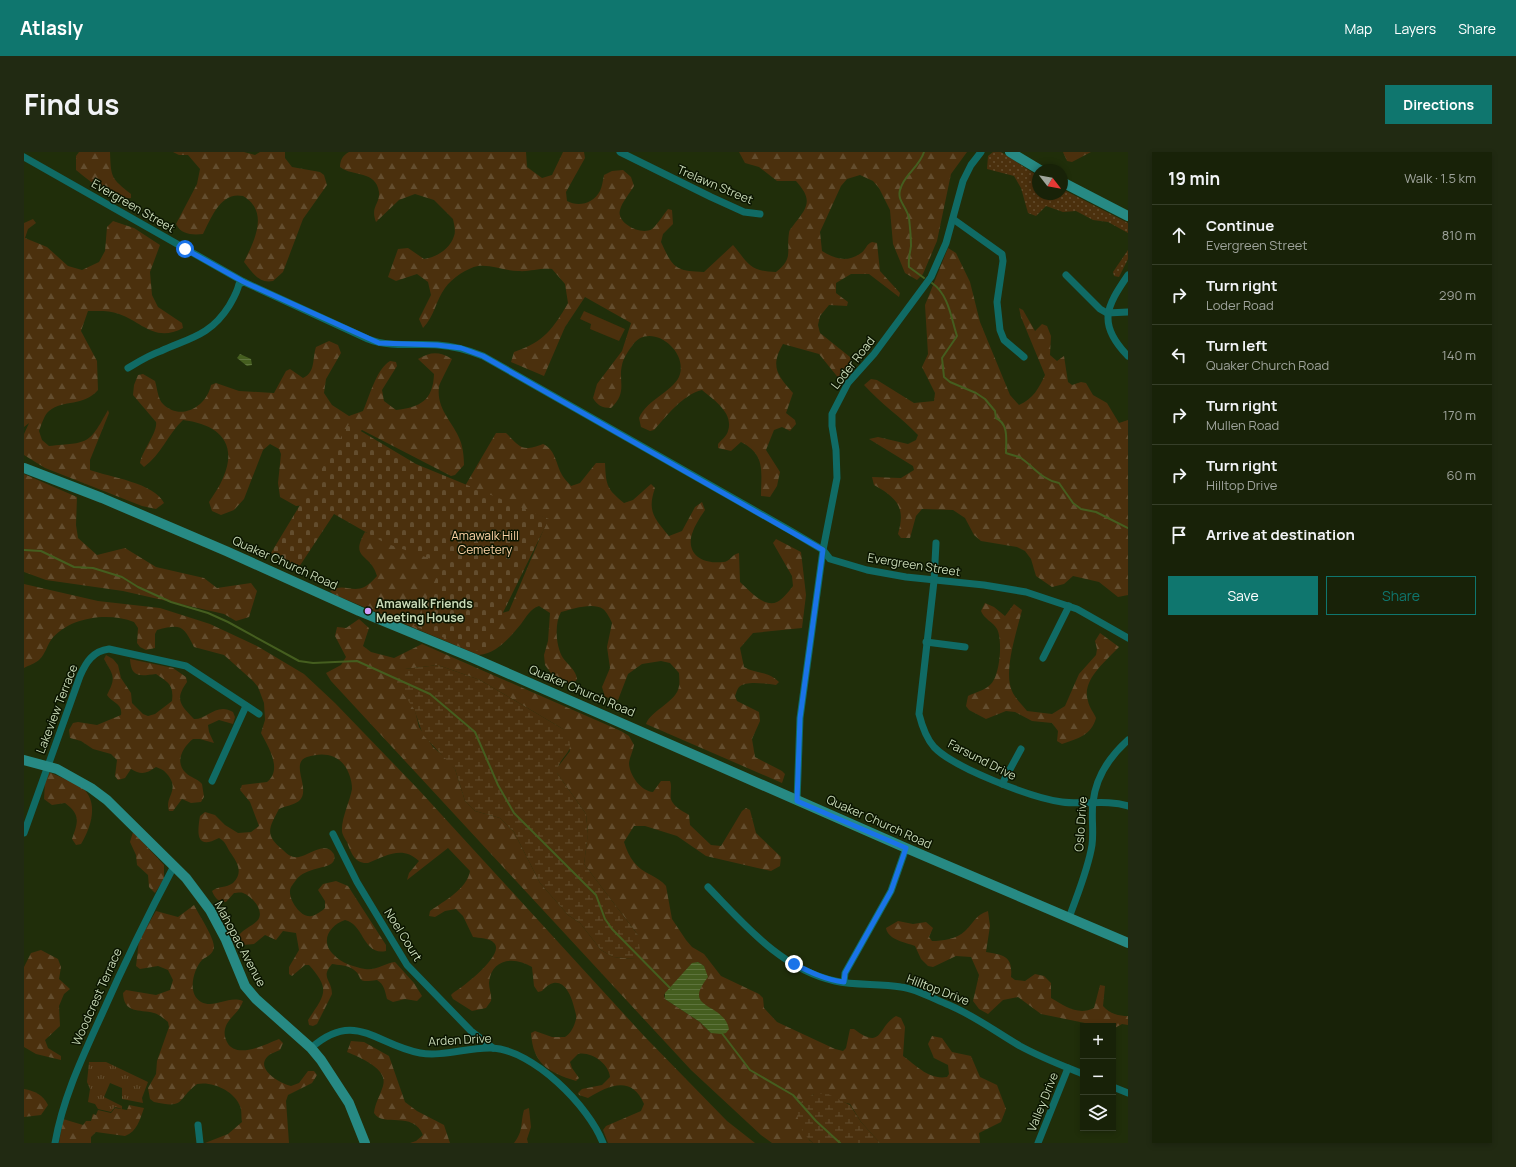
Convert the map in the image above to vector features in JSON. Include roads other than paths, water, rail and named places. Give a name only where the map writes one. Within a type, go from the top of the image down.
[{"type":"street","name":"Trelawn Street","points":[[620,152],[710,197],[744,212],[760,214]]},
{"type":"street","name":"Loder Road","points":[[797,801],[800,718],[823,550],[837,478],[832,414],[834,407],[848,383],[874,354],[931,277],[938,262],[953,219],[963,181],[971,164],[981,152]]},
{"type":"street","points":[[1010,152],[1032,165]]},
{"type":"street","name":"Evergreen Street","points":[[24,157],[244,282],[379,343],[437,345],[461,348],[483,356],[823,550],[830,559],[867,570],[934,581],[1026,592],[1077,609],[1128,638]]},
{"type":"street","points":[[1068,185],[1128,216]]},
{"type":"street","points":[[953,219],[1002,254],[997,302],[1000,330],[1004,340],[1024,357]]},
{"type":"street","points":[[1066,274],[1084,295],[1107,313],[1128,312]]},
{"type":"street","points":[[1128,275],[1116,292],[1107,313],[1112,335],[1128,356]]},
{"type":"street","points":[[128,368],[160,351],[194,338],[211,328],[222,317],[237,293],[239,284],[244,282]]},
{"type":"street","name":"Quaker Church Road","points":[[24,468],[102,498],[224,550],[359,611],[494,667],[797,801],[1128,943]]},
{"type":"street","name":"Farsund Drive","points":[[936,543],[934,581],[919,714],[922,726],[934,747],[944,754],[1002,784],[1032,796],[1055,801],[1113,803],[1128,806]]},
{"type":"street","points":[[1043,658],[1069,606]]},
{"type":"street","points":[[926,642],[965,647]]},
{"type":"street","name":"Lakeview Terrace","points":[[24,833],[46,766],[84,667],[92,656],[101,650],[109,649],[186,666],[259,714]]},
{"type":"street","points":[[212,781],[246,706]]},
{"type":"street","name":"Oslo Drive","points":[[1069,918],[1089,862],[1092,844],[1093,802],[1099,774],[1119,748],[1128,740]]},
{"type":"street","points":[[1002,784],[1021,749]]},
{"type":"street","name":"Mahopac Avenue","points":[[24,760],[46,766],[76,778],[107,800],[186,878],[210,910],[226,940],[245,986],[256,999],[311,1048],[348,1103],[365,1143]]},
{"type":"street","name":"Noel Court","points":[[333,834],[357,882],[406,965],[471,1031],[493,1048]]},
{"type":"street","points":[[844,982],[845,973],[891,891],[906,848]]},
{"type":"street","name":"Woodcrest Terrace","points":[[56,1143],[60,1118],[82,1057],[130,952],[174,866]]},
{"type":"street","name":"Hilltop Drive","points":[[708,887],[755,935],[777,954],[812,974],[835,981],[902,987],[972,1015],[1019,1045],[1046,1059],[1080,1073]]},
{"type":"street","name":"Arden Drive","points":[[311,1048],[329,1035],[340,1031],[351,1030],[371,1034],[412,1051],[426,1054],[493,1048],[512,1053],[550,1075],[570,1093],[585,1110],[598,1131],[603,1143]]},
{"type":"street","name":"Valley Drive","points":[[1038,1143],[1068,1068]]},
{"type":"street","points":[[1116,1088],[1128,1093]]},
{"type":"street","points":[[198,1125],[200,1143]]},
{"type":"waterway","points":[[924,152],[922,158],[902,184],[899,194],[909,218],[911,236],[909,267],[924,278]]},
{"type":"waterway","points":[[932,283],[938,288],[946,300],[957,336],[942,358],[944,377],[950,382],[976,393],[985,399],[995,411],[996,418],[1005,428],[1006,453],[1021,458],[1043,476],[1059,483],[1073,503],[1081,509],[1096,512],[1128,528]]},
{"type":"waterway","points":[[24,550],[41,551],[74,567],[93,568],[122,577],[138,587],[171,602],[208,613],[228,622],[299,661],[313,663],[357,661],[430,694],[475,732],[498,785],[514,813],[596,895],[605,919],[612,929],[671,989]]},
{"type":"waterway","points":[[721,1032],[750,1070],[793,1095],[816,1121],[840,1143]]},
{"type":"place","name":"Amawalk Friends Meeting House","points":[[368,611]]},
{"type":"park label","name":"Amawalk Hill Cemetery","points":[[485,543]]}]
